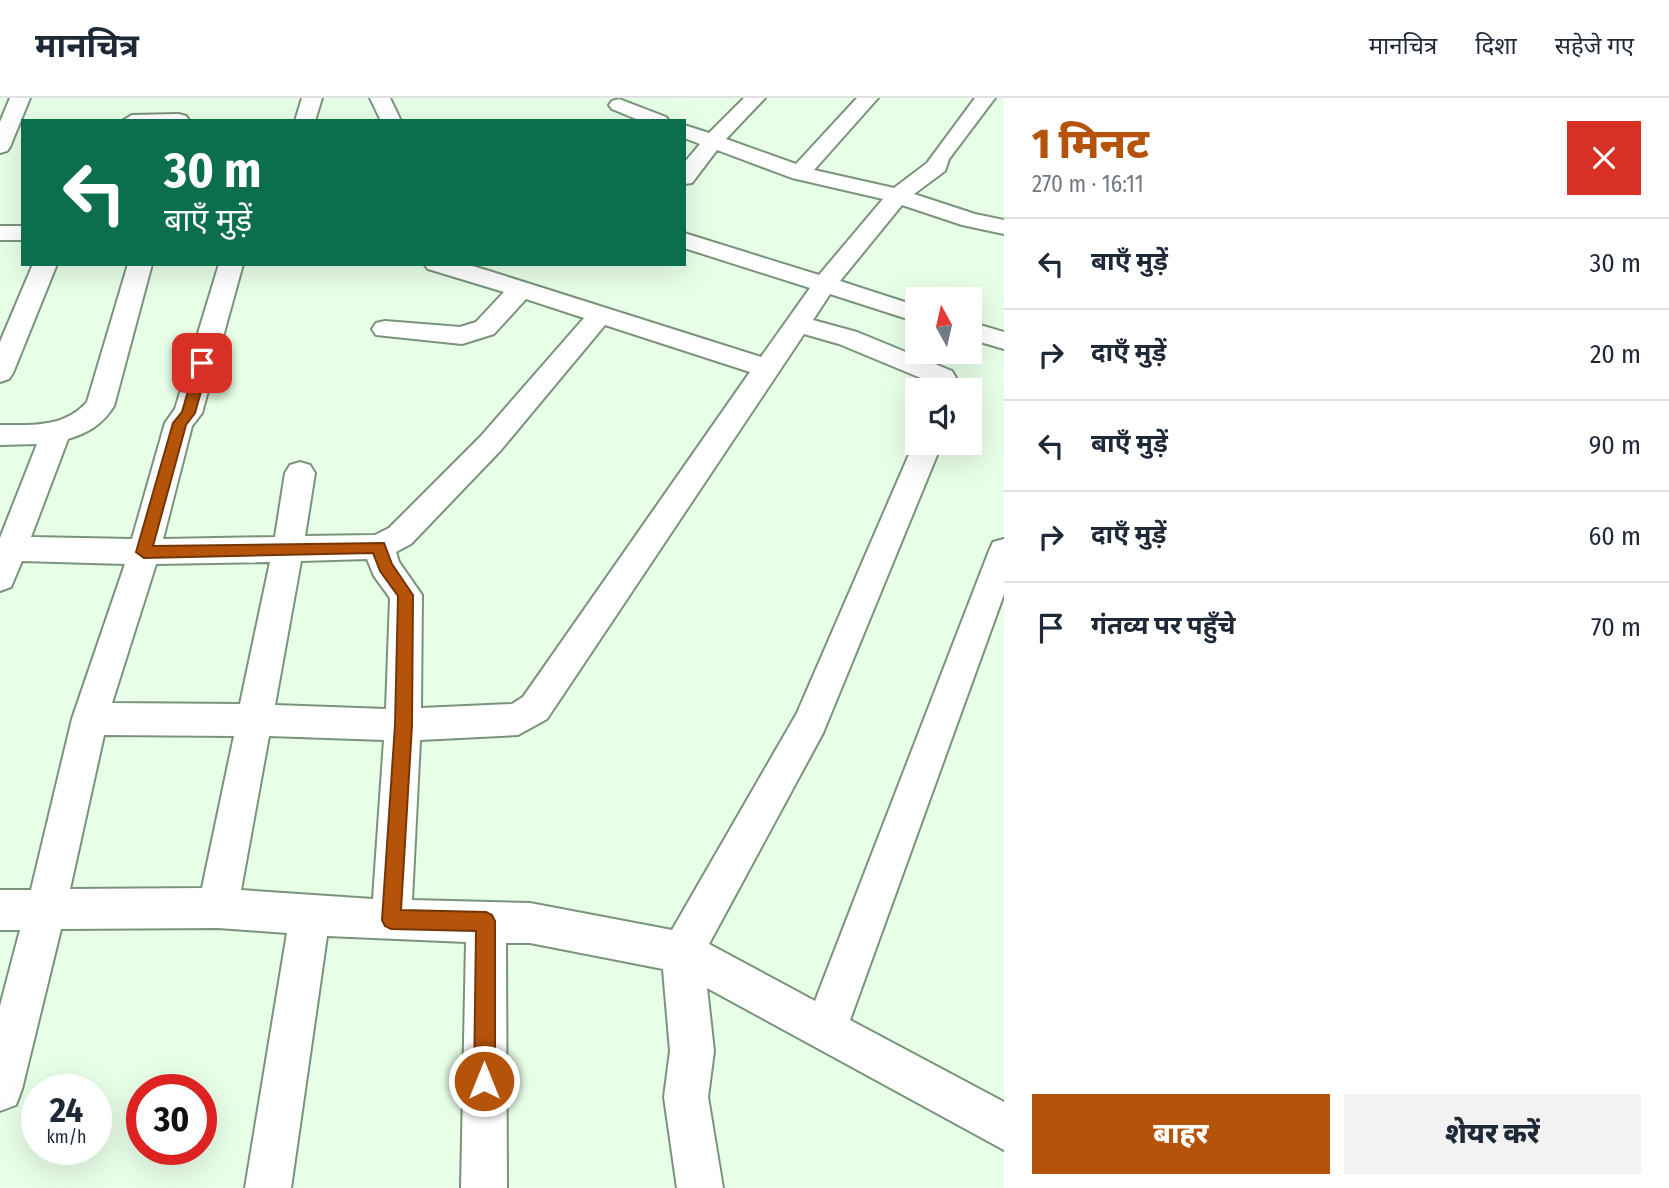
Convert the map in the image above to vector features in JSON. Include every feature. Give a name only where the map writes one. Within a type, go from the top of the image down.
[{"type":"street","points":[[0,146],[20,98]]},
{"type":"street","points":[[179,119],[184,98]]},
{"type":"street","points":[[306,119],[312,98]]},
{"type":"street","points":[[380,98],[390,119]]},
{"type":"street","points":[[686,175],[712,142],[755,98]]},
{"type":"street","points":[[800,173],[868,98]]},
{"type":"street","points":[[90,719],[256,720],[403,725],[518,719],[535,708],[824,285],[898,196],[937,166],[939,159],[985,98]]},
{"type":"street","points":[[619,105],[654,119]]},
{"type":"street","points":[[686,132],[800,173],[898,196],[970,220],[1004,227]]},
{"type":"street","points":[[0,233],[21,233]]},
{"type":"street","points":[[686,241],[905,310]]},
{"type":"street","points":[[0,373],[44,266]]},
{"type":"street","points":[[0,435],[56,433],[78,426],[91,418],[100,406],[140,266]]},
{"type":"street","points":[[0,1089],[47,908],[90,719],[144,552],[179,423],[188,413],[229,266]]},
{"type":"street","points":[[443,266],[766,368]]},
{"type":"street","points":[[385,329],[462,336],[485,328],[521,289]]},
{"type":"street","points":[[12,549],[144,552],[379,547],[400,536],[491,443],[601,314]]},
{"type":"street","points":[[799,324],[848,338],[944,378]]},
{"type":"street","points":[[982,334],[1004,341]]},
{"type":"street","points":[[0,578],[56,433]]},
{"type":"street","points":[[700,1188],[686,1097],[692,1051],[682,952],[811,722],[923,455]]},
{"type":"street","points":[[218,908],[256,720],[300,473]]},
{"type":"street","points":[[379,547],[385,567],[405,595],[403,725],[391,920]]},
{"type":"street","points":[[825,1030],[1004,551]]},
{"type":"street","points":[[0,910],[218,908],[391,920],[530,923],[682,952],[1004,1127]]},
{"type":"street","points":[[268,1188],[310,913]]},
{"type":"street","points":[[484,1188],[486,921]]},
{"type":"route","points":[[202,363],[188,413],[179,423],[144,552],[379,547],[385,567],[405,595],[403,725],[391,920],[486,921],[484,1081]]}]
